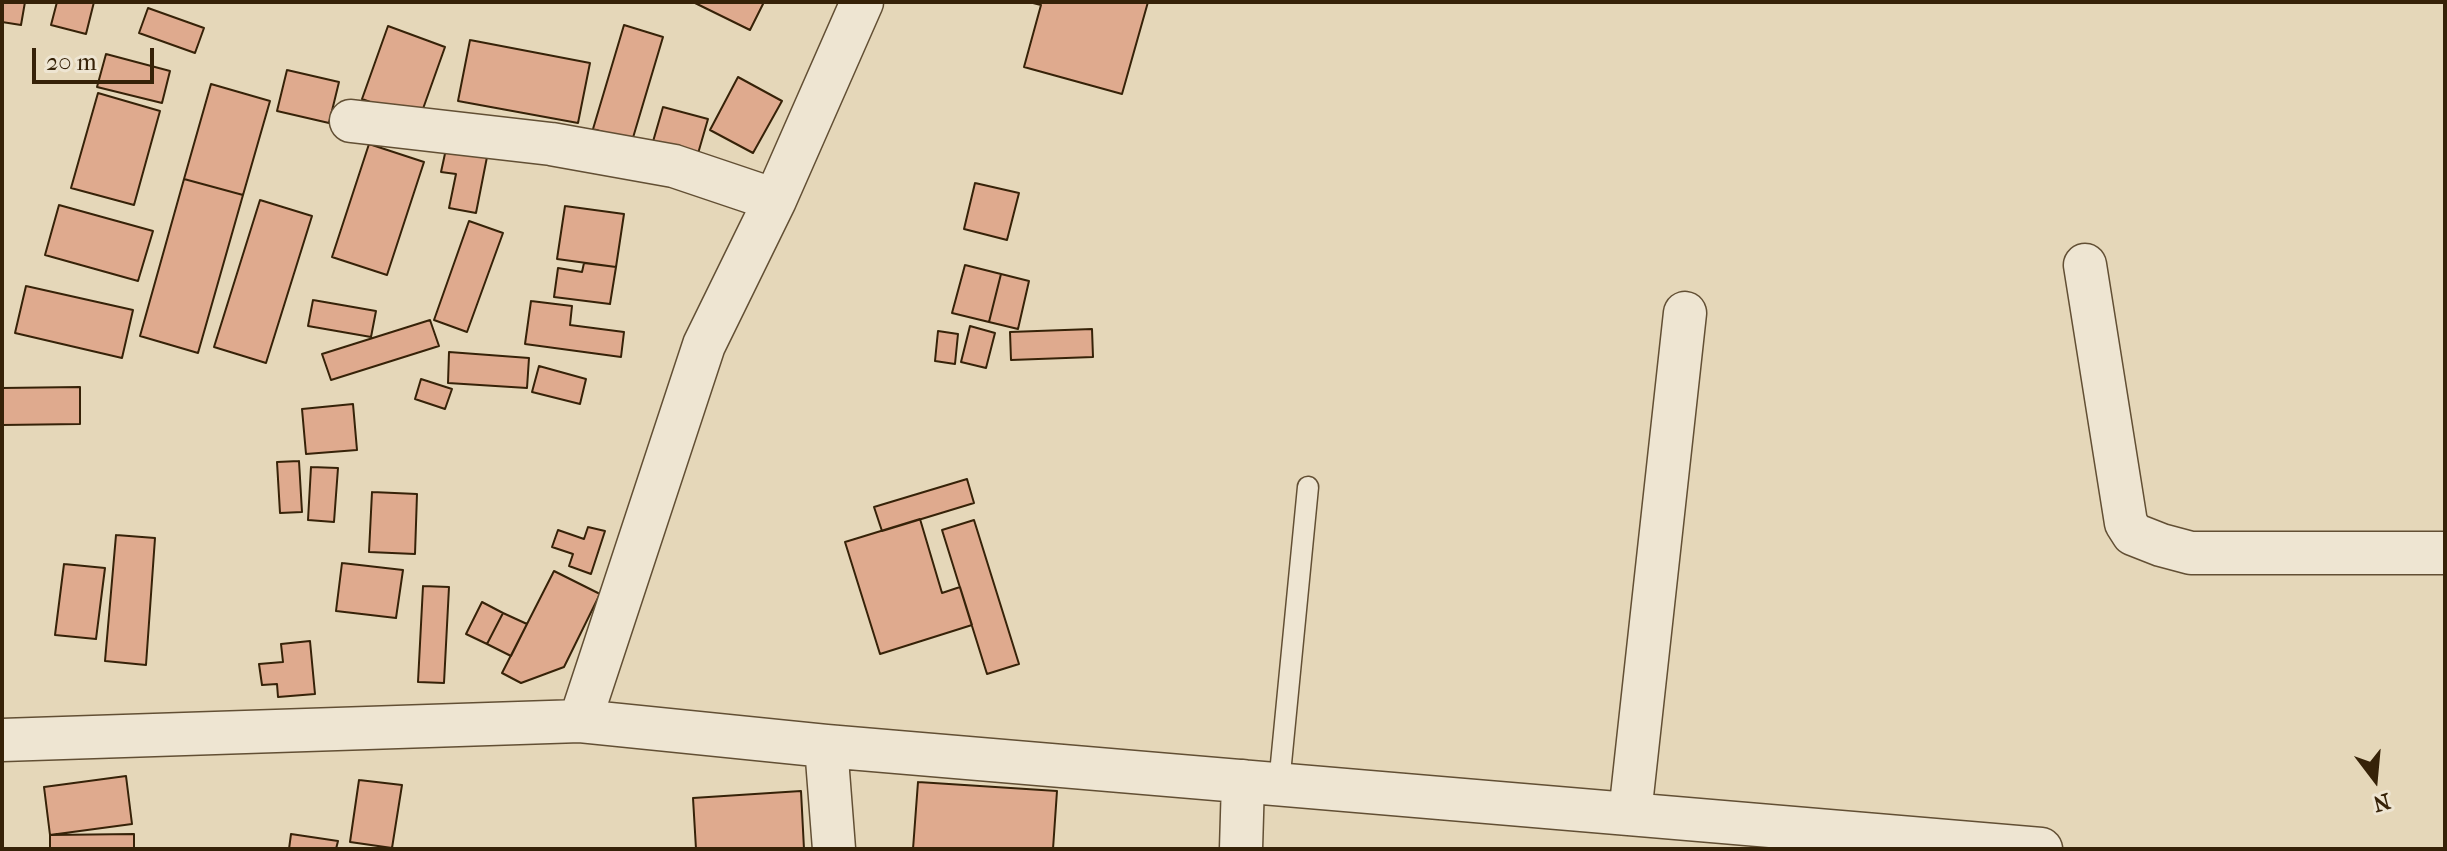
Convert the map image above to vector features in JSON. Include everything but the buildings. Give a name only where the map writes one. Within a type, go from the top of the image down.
[{"type":"street","points":[[580,721],[704,345],[775,200],[862,2]]},
{"type":"street","points":[[351,121],[551,144],[674,166],[775,200]]},
{"type":"street","points":[[2085,265],[2126,523],[2133,534],[2191,553],[2445,553]]},
{"type":"street","points":[[1630,814],[1685,313]]},
{"type":"street","points":[[2,740],[580,721],[826,746],[2041,849]]},
{"type":"street","points":[[826,746],[834,849]]},
{"type":"street","points":[[1241,849],[1261,783]]},
{"type":"lane","points":[[1261,783],[1308,487]]}]
